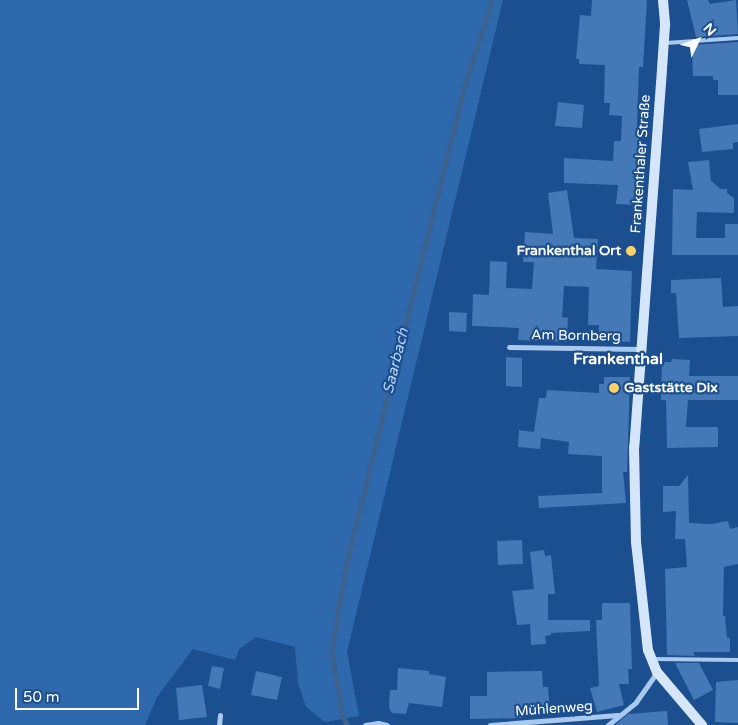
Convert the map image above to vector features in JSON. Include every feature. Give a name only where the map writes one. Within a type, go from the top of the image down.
[{"type":"main road","name":"Frankenthaler Straße","points":[[663,0],[664,43],[634,447],[636,542],[648,650],[651,659],[657,672],[702,725]]},
{"type":"street","name":"Am Bornberg","points":[[509,347],[642,348]]},
{"type":"street","points":[[608,725],[636,702],[657,672]]},
{"type":"street","points":[[219,725],[220,715]]},
{"type":"street","name":"Mühlenweg","points":[[490,725],[618,715]]},
{"type":"street","points":[[365,725],[378,723],[387,725]]},
{"type":"lane","points":[[664,43],[738,38]]},
{"type":"lane","points":[[651,659],[738,660]]},
{"type":"shaded area","points":[[0,0],[503,0],[347,652],[359,716],[325,722],[306,707],[298,683],[295,647],[256,637],[239,649],[235,660],[193,649],[157,697],[145,725],[0,725]]},
{"type":"building","points":[[592,0],[647,0],[643,67],[639,67],[637,125],[641,125],[636,205],[616,204],[618,185],[564,183],[564,158],[613,161],[614,141],[621,141],[622,116],[609,115],[610,103],[604,103],[605,65],[579,64],[579,59],[576,59],[580,15],[591,16]]},
{"type":"building","points":[[687,0],[708,0],[710,4],[736,0],[738,34],[696,37]]},
{"type":"building","points":[[738,42],[738,95],[718,95],[718,80],[713,80],[713,76],[693,76],[692,45]]},
{"type":"building","points":[[558,102],[584,105],[582,128],[555,126]]},
{"type":"building","points":[[738,124],[738,142],[733,143],[733,149],[702,152],[699,129]]},
{"type":"building","points":[[709,160],[711,181],[721,189],[727,189],[727,193],[734,198],[734,213],[697,212],[696,238],[725,238],[725,224],[738,224],[738,255],[672,255],[673,189],[693,190],[688,162]]},
{"type":"building","points":[[567,190],[574,238],[598,239],[596,269],[632,271],[630,342],[606,341],[606,334],[599,334],[599,325],[588,325],[589,287],[564,286],[562,317],[568,318],[567,342],[518,340],[519,328],[472,326],[473,294],[489,295],[490,261],[507,262],[506,288],[532,289],[534,262],[523,262],[525,232],[553,234],[548,193]]},
{"type":"building","points":[[721,278],[723,307],[738,306],[738,336],[679,338],[676,293],[671,293],[671,280]]},
{"type":"building","points":[[449,312],[467,313],[466,332],[449,331]]},
{"type":"building","points":[[506,357],[522,358],[522,387],[506,386]]},
{"type":"building","points":[[672,359],[690,360],[689,376],[738,376],[738,400],[688,400],[686,427],[718,427],[718,447],[667,448],[666,400],[661,400],[662,362],[671,362]]},
{"type":"building","points":[[604,377],[630,377],[627,472],[623,472],[626,503],[539,508],[538,496],[602,493],[602,456],[568,454],[569,442],[541,438],[540,449],[518,447],[519,430],[534,432],[539,398],[546,398],[547,390],[599,393],[599,384],[604,384]]},
{"type":"building","points":[[688,475],[689,523],[712,524],[728,521],[730,529],[738,527],[738,564],[724,567],[723,616],[725,616],[727,638],[730,638],[730,652],[693,652],[695,656],[667,655],[665,569],[687,567],[685,539],[675,539],[676,511],[663,512],[663,486],[679,486]]},
{"type":"building","points":[[522,540],[523,564],[498,565],[497,541]]},
{"type":"building","points":[[544,550],[545,556],[551,555],[555,594],[548,594],[548,620],[590,620],[590,631],[551,633],[551,635],[545,636],[546,644],[531,645],[530,624],[517,625],[512,591],[534,589],[530,552]]},
{"type":"building","points":[[602,603],[630,603],[632,669],[628,669],[629,684],[619,684],[624,705],[597,712],[590,688],[599,686],[596,620],[602,620]]},
{"type":"building","points":[[675,663],[699,663],[713,690],[694,700]]},
{"type":"building","points":[[212,666],[224,668],[220,689],[208,686]]},
{"type":"building","points":[[398,668],[429,671],[429,674],[446,677],[442,707],[409,703],[406,714],[392,713],[389,708],[390,690],[397,690]]},
{"type":"building","points":[[256,671],[282,677],[277,700],[251,695]]},
{"type":"building","points":[[542,671],[543,687],[548,687],[550,714],[523,715],[523,718],[470,719],[470,696],[487,696],[487,672]]},
{"type":"building","points":[[738,680],[738,723],[715,722],[716,682]]},
{"type":"building","points":[[202,685],[207,717],[179,720],[176,688]]},
{"type":"building","points":[[667,711],[668,725],[615,725],[628,714]]},
{"type":"waterway","name":"Saarbach","points":[[347,725],[342,715],[331,651],[347,560],[465,84],[491,0]]},
{"type":"place","name":"Frankenthal Ort","points":[[631,251]]},
{"type":"place","name":"Gaststätte Dix","points":[[614,388]]},
{"type":"district","name":"Frankenthal","points":[[618,359]]}]
